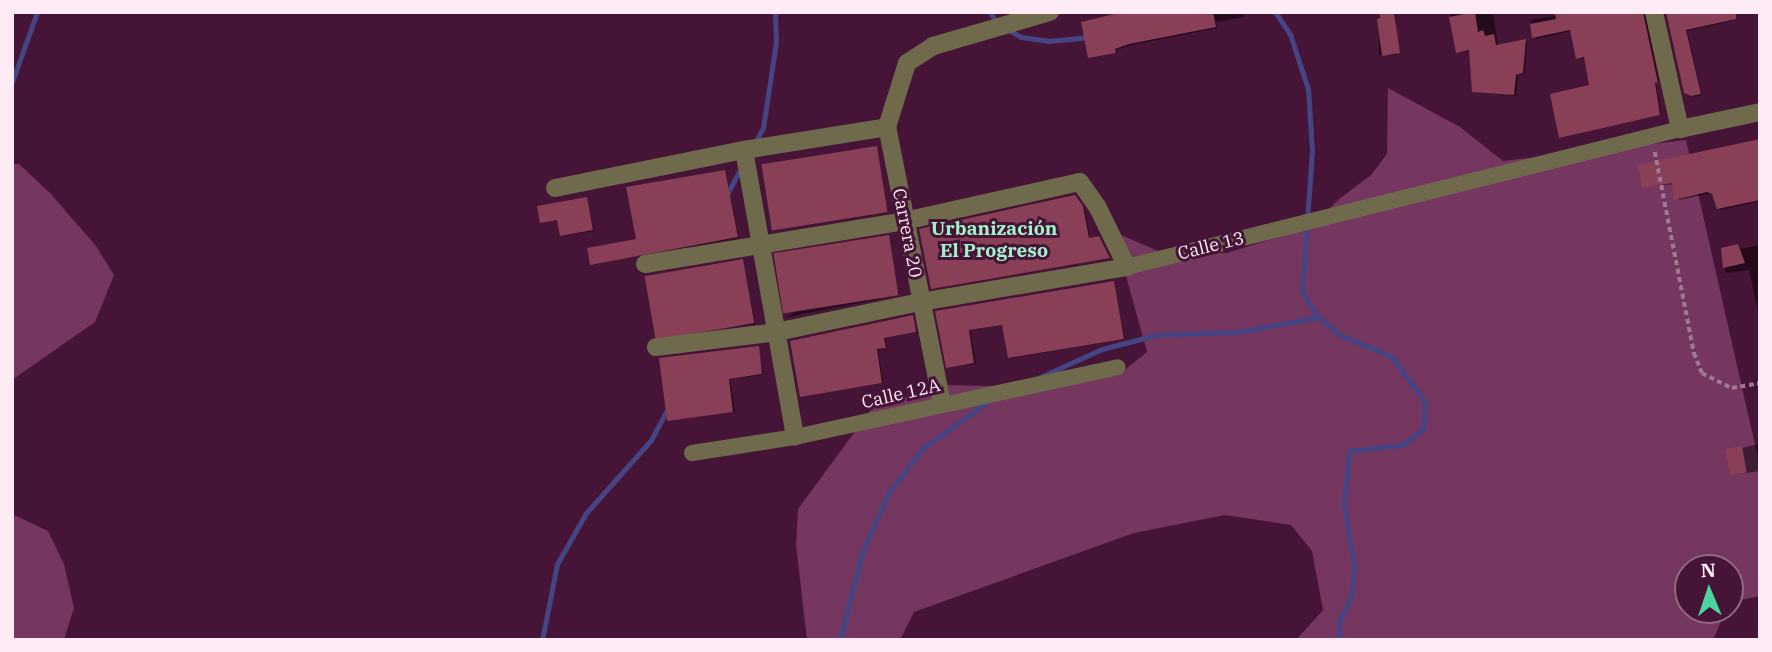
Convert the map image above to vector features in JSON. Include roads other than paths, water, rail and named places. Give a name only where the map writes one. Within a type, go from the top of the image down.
[{"type":"street","name":"Carrera 20","points":[[942,404],[887,127],[907,63],[933,46],[1050,12]]},
{"type":"street","points":[[1654,12],[1679,129]]},
{"type":"street","name":"Calle 13","points":[[656,347],[777,332],[920,302],[1127,267],[1679,129],[1760,112]]},
{"type":"street","points":[[555,188],[744,150],[887,127]]},
{"type":"street","points":[[744,150],[795,437]]},
{"type":"street","points":[[645,264],[904,221],[1080,182],[1097,206],[1127,267]]},
{"type":"street","name":"Calle 12A","points":[[692,453],[795,437],[1118,368]]},
{"type":"waterway","points":[[12,82],[37,12]]},
{"type":"waterway","points":[[754,144],[763,128],[776,42],[775,12]]},
{"type":"waterway","points":[[990,12],[997,24]]},
{"type":"waterway","points":[[1275,12],[1290,34],[1308,89],[1312,151],[1302,292],[1318,317],[1340,335],[1392,357],[1425,402],[1423,429],[1402,445],[1349,451],[1344,504],[1354,568],[1351,597],[1339,622],[1339,640]]},
{"type":"waterway","points":[[1009,30],[1021,37],[1048,41],[1091,37]]},
{"type":"waterway","points":[[726,196],[741,168]]},
{"type":"waterway","points":[[1040,377],[1102,349],[1156,335],[1238,332],[1318,317]]},
{"type":"waterway","points":[[840,640],[863,550],[889,492],[923,448],[990,400]]},
{"type":"waterway","points":[[542,640],[557,564],[586,513],[651,440],[668,408]]},
{"type":"district","name":"Urbanización El Progreso","points":[[994,240]]}]
